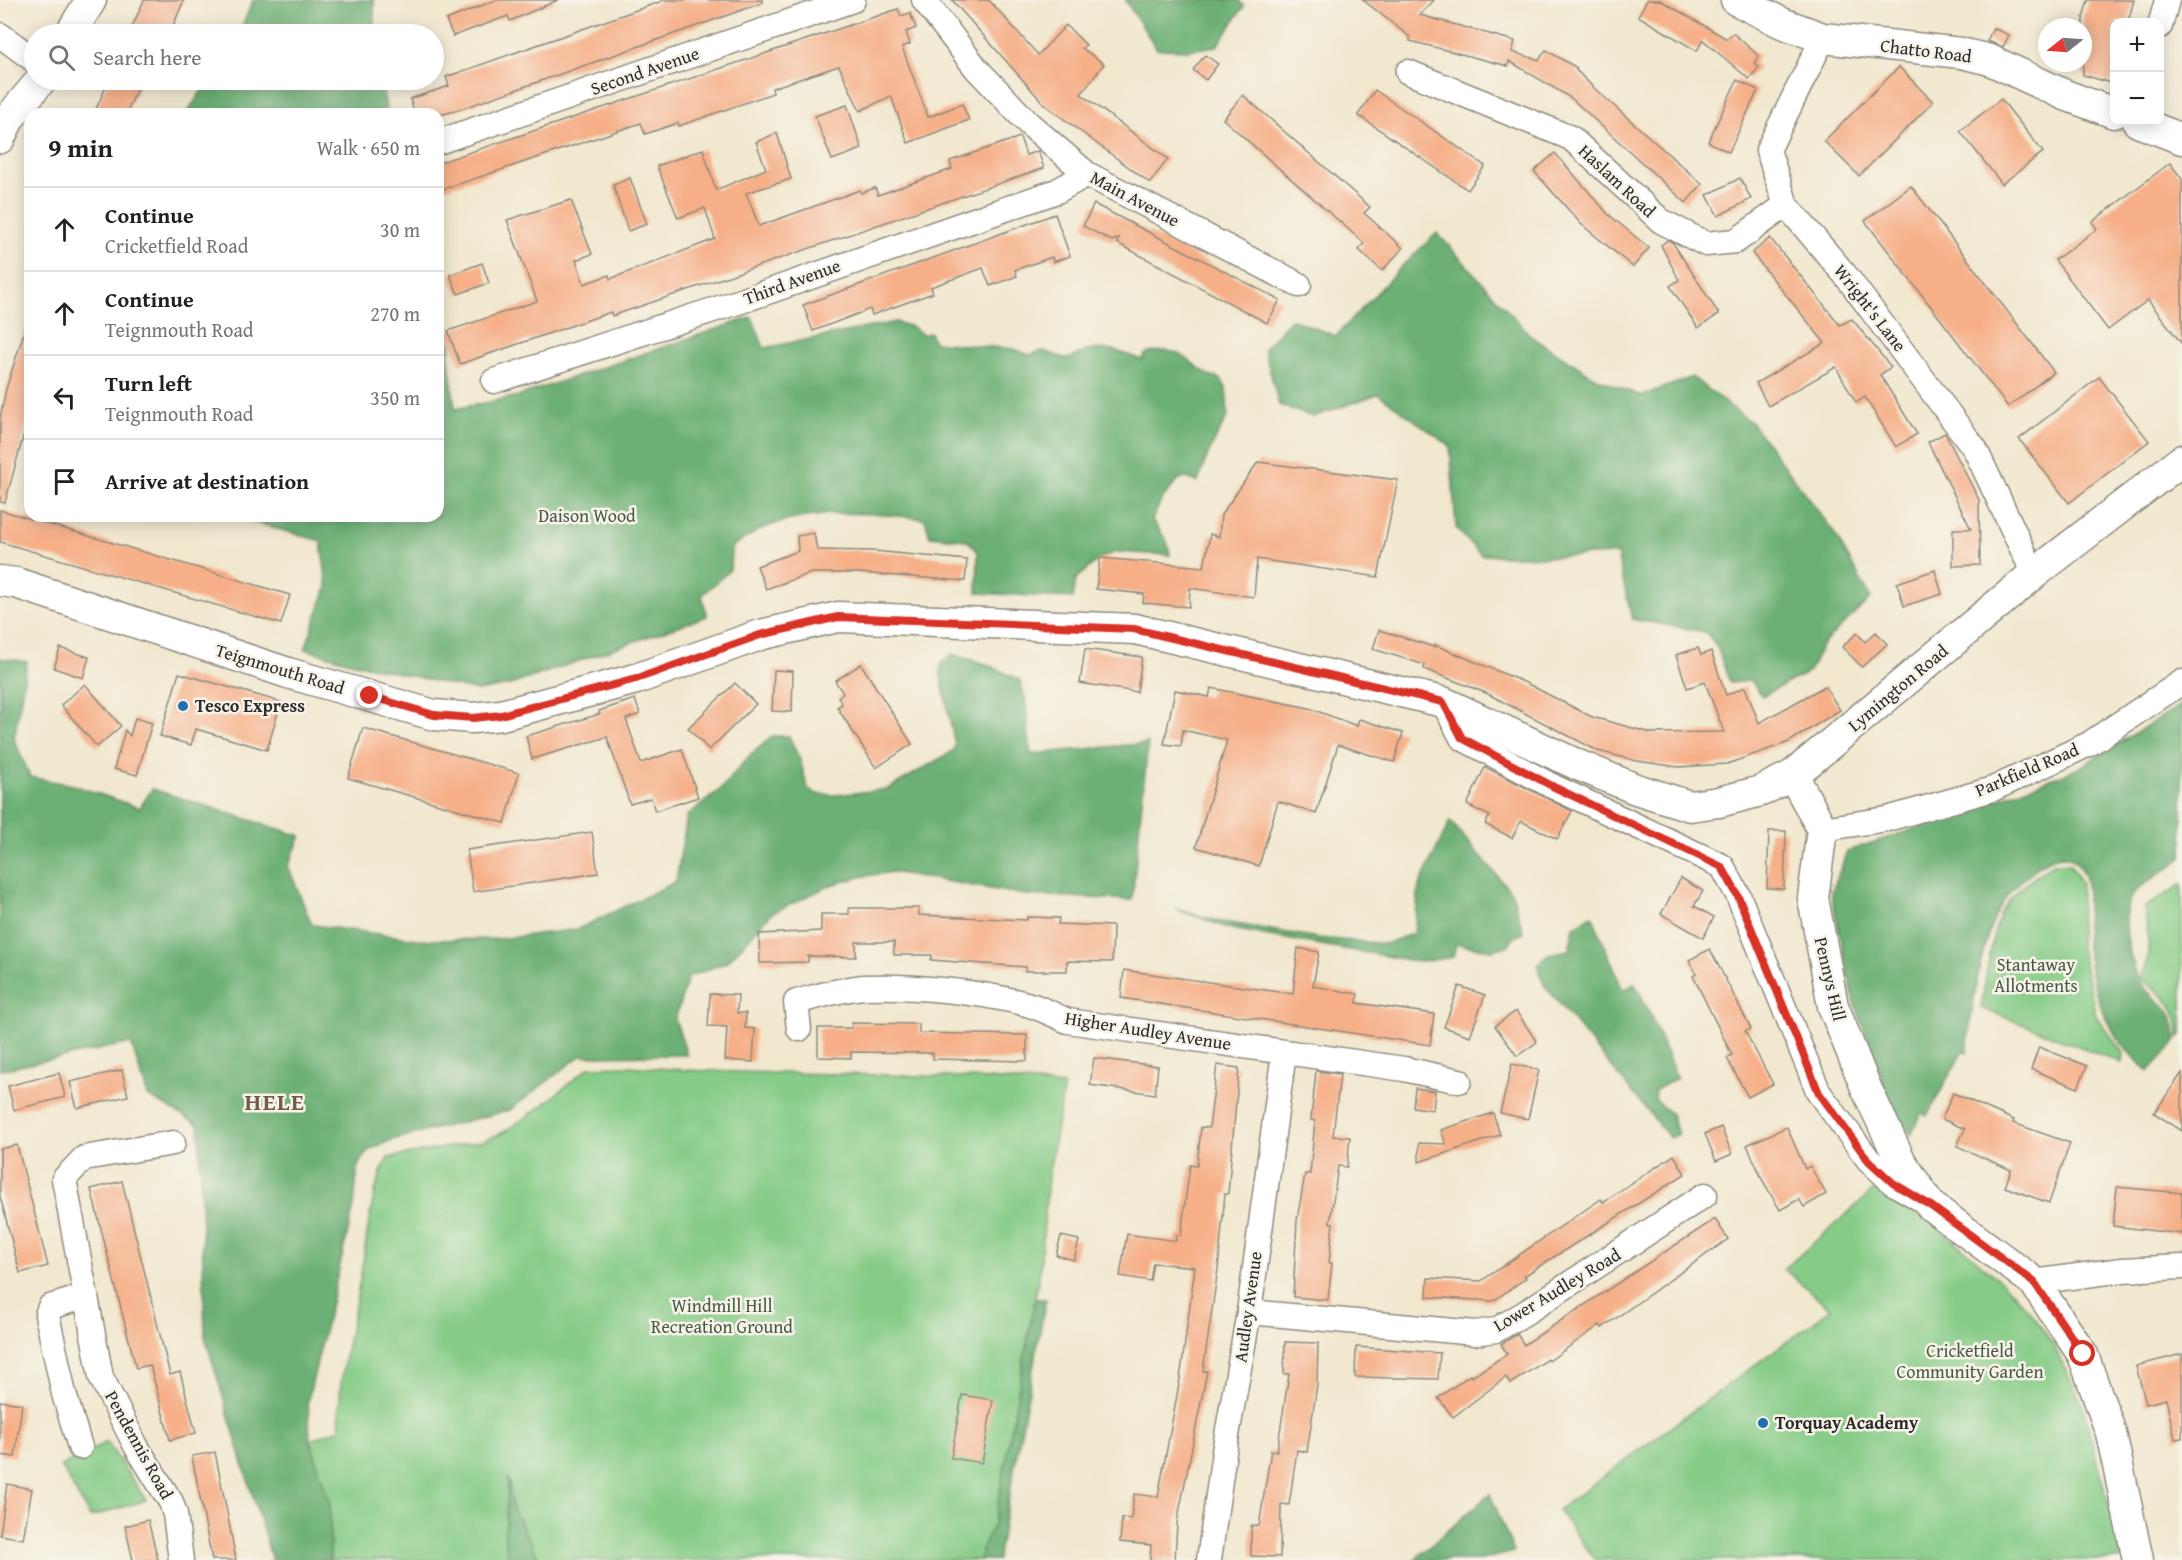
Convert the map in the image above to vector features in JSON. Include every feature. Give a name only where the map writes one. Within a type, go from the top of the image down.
[{"type":"street","points":[[76,24],[91,0]]},
{"type":"street","name":"Second Avenue","points":[[444,140],[853,0]]},
{"type":"street","name":"Main Avenue","points":[[924,0],[976,68],[1028,123],[1086,174],[1299,285]]},
{"type":"street","name":"Chatto Road","points":[[1736,0],[1782,23],[1823,38],[1961,53],[1990,60],[2065,95],[2110,111]]},
{"type":"street","points":[[2162,18],[2167,0]]},
{"type":"street","points":[[0,35],[24,53]]},
{"type":"street","name":"Wright's Lane","points":[[1823,38],[1768,150],[1786,205],[1847,277],[1975,449],[2034,574]]},
{"type":"street","name":"Haslam Road","points":[[1408,72],[1571,138],[1661,221],[1706,244],[1736,241],[1786,205]]},
{"type":"street","points":[[0,138],[10,117],[33,90]]},
{"type":"street","points":[[2148,126],[2182,139]]},
{"type":"street","name":"Third Avenue","points":[[494,381],[744,300],[1057,191],[1086,174]]},
{"type":"street","name":"Lymington Road","points":[[1578,765],[1636,789],[1690,806],[1719,802],[1761,791],[1793,775],[2034,574],[2182,460]]},
{"type":"street","name":"Teignmouth Road","points":[[0,581],[16,583],[288,673],[434,715],[473,718],[501,715],[636,679],[760,635],[838,617],[1134,629],[1443,702],[1578,765]]},
{"type":"street","name":"Parkfield Road","points":[[1822,829],[1887,819],[1993,789],[2089,744],[2182,682]]},
{"type":"street","points":[[1443,702],[1462,738],[1554,787],[1722,867],[1738,896],[1819,1093],[1868,1160],[1893,1183],[1931,1206],[2034,1282],[2083,1354],[2111,1433],[2138,1560]]},
{"type":"street","points":[[1793,775],[1822,829]]},
{"type":"street","name":"Pennys Hill","points":[[1822,829],[1813,898],[1833,1006],[1867,1090],[1901,1162],[1931,1206]]},
{"type":"street","name":"Higher Audley Avenue","points":[[799,1029],[796,1002],[845,990],[904,988],[981,996],[1031,1005],[1068,1021],[1404,1069],[1458,1081]]},
{"type":"street","name":"Audley Avenue","points":[[1209,1560],[1224,1452],[1249,1312],[1284,1053]]},
{"type":"street","name":"Pendennis Road","points":[[173,1143],[84,1158],[64,1179],[102,1377],[136,1446],[171,1502],[175,1514],[181,1560]]},
{"type":"street","name":"Lower Audley Road","points":[[1249,1312],[1475,1333],[1496,1330],[1586,1275],[1705,1195]]},
{"type":"street","points":[[2034,1282],[2122,1270],[2182,1267]]},
{"type":"street","points":[[80,1447],[64,1394],[47,1315],[50,1307],[86,1296]]},
{"type":"green space","points":[[253,0],[374,0],[374,24],[243,24]]},
{"type":"green space","points":[[1125,0],[1238,0],[1244,6],[1217,46],[1188,50],[1157,49]]},
{"type":"green space","points":[[202,90],[383,90],[386,108],[190,108]]},
{"type":"green space","points":[[1437,233],[1532,337],[1594,377],[1641,396],[1692,377],[1752,423],[1833,531],[1871,598],[1823,644],[1809,672],[1762,696],[1751,681],[1730,683],[1717,647],[1706,632],[1632,619],[1617,554],[1548,557],[1481,555],[1456,528],[1450,446],[1378,394],[1313,417],[1279,405],[1264,349],[1291,319],[1336,336],[1403,265]]},
{"type":"green space","name":"Daison Wood","points":[[444,315],[451,349],[448,354],[455,409],[518,396],[752,317],[764,348],[896,322],[912,327],[923,335],[930,333],[934,342],[1014,349],[1029,355],[1043,351],[1068,359],[1091,349],[1113,350],[1143,360],[1145,354],[1172,351],[1188,359],[1201,370],[1221,379],[1226,388],[1228,415],[1208,454],[1198,482],[1186,478],[1179,479],[1162,499],[1152,520],[1167,541],[1170,555],[1116,552],[1100,558],[1076,579],[1073,598],[977,593],[978,552],[967,540],[930,536],[925,519],[886,515],[826,514],[764,528],[732,546],[730,570],[702,595],[707,616],[510,685],[478,691],[350,662],[305,649],[327,587],[321,541],[253,522],[444,522]]},
{"type":"green space","points":[[952,654],[986,664],[1020,680],[1025,698],[1031,754],[1148,743],[1132,900],[1026,895],[892,872],[831,885],[772,913],[727,962],[688,977],[675,1019],[687,1055],[580,1056],[510,1110],[392,1140],[369,1150],[358,1165],[354,1206],[308,1400],[310,1440],[330,1505],[330,1560],[272,1560],[205,1337],[199,1125],[148,1096],[131,1043],[0,1070],[0,658],[27,662],[14,739],[30,777],[73,785],[140,808],[152,789],[301,836],[288,866],[312,925],[424,940],[499,939],[578,929],[676,881],[687,816],[721,789],[748,757],[773,736],[789,736],[800,760],[808,789],[817,794],[836,795],[888,789],[953,751],[955,746],[940,671],[942,662]]},
{"type":"green space","points":[[2182,704],[2182,858],[2137,890],[2129,902],[2126,913],[2130,954],[2138,978],[2151,995],[2170,1012],[2176,1042],[2149,1071],[2120,1042],[2101,1006],[2090,968],[2086,927],[2087,892],[2084,875],[2075,861],[2068,857],[2060,856],[2051,859],[2026,876],[2014,888],[1993,921],[1975,989],[1967,1052],[1963,1051],[1927,1116],[1921,1113],[1911,1135],[1888,1096],[1854,1001],[1831,894],[1847,851],[1944,819],[2077,769]]},
{"type":"green space","points":[[1450,821],[1512,893],[1524,933],[1513,938],[1508,946],[1491,950],[1456,944],[1453,957],[1420,962],[1227,928],[1176,909],[1218,921],[1319,938],[1385,944],[1414,933],[1419,886]]},
{"type":"green space","name":"Stantaway Allotments","points":[[2052,864],[2070,864],[2081,883],[2080,947],[2096,1016],[2123,1053],[2122,1063],[1981,1008],[1996,928],[2004,908],[2020,889]]},
{"type":"green space","points":[[2182,884],[2182,1035],[2178,1039],[2177,1018],[2174,1010],[2163,996],[2140,978],[2149,955],[2145,907]]},
{"type":"green space","points":[[1592,915],[1623,990],[1635,984],[1677,1078],[1654,1091],[1656,1101],[1671,1114],[1678,1134],[1670,1138],[1544,985],[1537,964],[1548,954],[1569,950],[1574,927]]},
{"type":"green space","name":"Windmill Hill Recreation Ground","points":[[628,1066],[737,1072],[956,1077],[1064,1086],[1048,1177],[1040,1270],[994,1525],[983,1544],[980,1560],[540,1560],[512,1507],[509,1482],[505,1536],[508,1560],[330,1560],[310,1440],[340,1429],[340,1392],[373,1200],[388,1158],[483,1141],[504,1132],[542,1106],[589,1067]]},
{"type":"green space","name":"Torquay Academy","points":[[1881,1184],[1904,1206],[1925,1216],[2002,1282],[2031,1312],[2054,1346],[2082,1404],[2123,1560],[1595,1560],[1558,1510],[1831,1309],[1784,1269]]},
{"type":"green space","points":[[1035,1299],[1046,1299],[997,1560],[980,1560],[983,1544],[994,1525]]},
{"type":"green space","points":[[107,1442],[146,1500],[90,1517],[61,1466]]},
{"type":"green space","points":[[508,1477],[512,1507],[540,1560],[508,1560],[505,1536]]},
{"type":"green space","points":[[1490,1494],[1514,1552],[1481,1560],[1414,1560]]},
{"type":"building","points":[[144,0],[184,0],[174,24],[133,24]]},
{"type":"building","points":[[496,0],[558,0],[510,21],[508,16],[453,36],[446,20]]},
{"type":"building","points":[[665,0],[762,0],[762,3],[458,110],[444,114],[444,108],[413,108],[410,99],[444,90],[444,88],[449,86],[446,77]]},
{"type":"building","points":[[952,0],[989,0],[1038,55],[1066,25],[1086,45],[1082,48],[1104,64],[1081,94],[1168,159],[1150,183],[1045,105]]},
{"type":"building","points":[[1363,0],[1434,0],[1420,15],[1515,41],[1512,52],[1539,60],[1546,50],[1577,68],[1576,70],[1595,89],[1702,184],[1686,203],[1571,98],[1509,61],[1508,66],[1410,41],[1410,37]]},
{"type":"building","points":[[1647,0],[1660,0],[1727,39],[1733,33],[1759,56],[1754,63],[1759,67],[1749,79],[1703,40],[1697,51],[1638,16]]},
{"type":"building","points":[[2088,0],[2134,0],[2129,18],[2110,18],[2110,83],[2083,75],[2083,72],[2092,72],[2092,18],[2083,18]]},
{"type":"building","points":[[898,9],[901,16],[910,13],[916,28],[906,32],[910,44],[902,47],[928,117],[962,104],[969,120],[908,143],[891,96],[860,111],[839,66],[772,88],[773,93],[679,126],[678,123],[645,134],[641,123],[444,189],[444,161]]},
{"type":"building","points":[[1993,28],[2009,35],[2003,47],[1987,41]]},
{"type":"building","points":[[1205,55],[1218,64],[1206,80],[1193,70]]},
{"type":"building","points":[[1899,67],[1933,102],[1859,176],[1824,141]]},
{"type":"building","points":[[1737,80],[1758,90],[1729,152],[1708,142]]},
{"type":"building","points":[[105,90],[137,90],[129,108],[96,108]]},
{"type":"building","points":[[1375,90],[1485,166],[1468,190],[1358,115]]},
{"type":"building","points":[[1243,95],[1370,207],[1364,213],[1403,248],[1382,271],[1359,250],[1364,243],[1223,119]]},
{"type":"building","points":[[2001,99],[2043,152],[2002,184],[1960,131]]},
{"type":"building","points":[[847,105],[862,149],[832,160],[815,116]]},
{"type":"building","points":[[777,133],[791,179],[746,193],[759,226],[860,190],[861,193],[875,188],[878,195],[952,169],[950,161],[1020,137],[1026,155],[1038,151],[1044,168],[612,316],[611,312],[460,364],[448,331],[537,301],[507,220],[571,200],[592,254],[576,260],[584,284],[609,275],[610,279],[715,239],[705,208],[678,218],[657,166],[703,149],[716,190],[766,169],[756,142]]},
{"type":"building","points":[[1555,153],[1608,214],[1649,248],[1633,267],[1581,224],[1534,171]]},
{"type":"building","points":[[2170,163],[2182,179],[2182,344],[2148,300],[2108,330],[2055,260],[2097,229],[2092,222]]},
{"type":"building","points":[[630,178],[647,224],[628,231],[613,185]]},
{"type":"building","points":[[1740,178],[1751,199],[1718,216],[1707,195]]},
{"type":"building","points":[[1911,186],[2054,372],[2008,407],[1865,221]]},
{"type":"building","points":[[1094,204],[1280,300],[1267,323],[1117,243],[1119,238],[1112,241],[1083,226]]},
{"type":"building","points":[[1055,214],[1070,256],[1053,262],[1052,257],[1015,270],[1017,276],[990,286],[983,268],[931,287],[933,293],[872,315],[870,309],[813,331],[803,305]]},
{"type":"building","points":[[1770,238],[1840,325],[1852,319],[1891,367],[1880,375],[1917,434],[1896,447],[1865,397],[1856,403],[1836,367],[1768,406],[1756,383],[1825,343],[1752,253]]},
{"type":"building","points":[[1668,240],[1673,243],[1719,314],[1698,328],[1670,286],[1679,280],[1661,245]]},
{"type":"building","points":[[482,263],[489,283],[458,294],[450,275]]},
{"type":"building","points":[[24,332],[24,434],[5,503],[0,502],[0,418],[6,389]]},
{"type":"building","points":[[2099,377],[2149,441],[2069,503],[2019,439]]},
{"type":"building","points":[[1945,433],[1979,500],[1980,565],[1953,566],[1953,529],[1971,529],[1928,442]]},
{"type":"building","points":[[1258,462],[1398,480],[1378,577],[1257,559],[1254,597],[1190,588],[1189,607],[1143,603],[1144,594],[1096,589],[1100,558],[1204,567],[1210,534],[1219,537],[1221,515]]},
{"type":"building","points":[[0,510],[24,517],[24,522],[41,522],[290,595],[281,624],[0,542]]},
{"type":"building","points":[[814,533],[817,550],[874,551],[967,560],[965,581],[858,573],[811,573],[766,589],[757,566],[798,551],[797,536]]},
{"type":"building","points":[[1935,570],[1942,594],[1904,606],[1897,583]]},
{"type":"building","points":[[1379,630],[1434,647],[1435,645],[1526,683],[1592,717],[1651,733],[1724,732],[1705,682],[1687,688],[1676,655],[1698,648],[1701,655],[1711,651],[1726,695],[1745,687],[1759,723],[1825,686],[1840,710],[1789,742],[1727,764],[1678,767],[1637,761],[1598,751],[1486,693],[1424,669],[1425,665],[1373,649]]},
{"type":"building","points":[[1876,632],[1887,644],[1862,667],[1842,647],[1857,633],[1865,642]]},
{"type":"building","points":[[60,648],[89,657],[83,678],[54,668]]},
{"type":"building","points":[[1085,649],[1142,657],[1137,692],[1080,683]]},
{"type":"building","points":[[861,664],[912,744],[876,768],[837,707],[842,704],[838,697],[843,693],[835,681]]},
{"type":"building","points":[[774,670],[793,671],[792,712],[772,711]]},
{"type":"building","points":[[179,673],[281,702],[267,750],[196,729],[191,745],[160,736]]},
{"type":"building","points":[[735,683],[756,704],[709,750],[688,728]]},
{"type":"building","points":[[85,684],[121,726],[97,747],[61,705]]},
{"type":"building","points":[[1211,688],[1309,708],[1357,726],[1359,719],[1403,733],[1394,762],[1338,745],[1316,814],[1278,801],[1259,866],[1196,847],[1227,740],[1183,730],[1181,746],[1164,744],[1175,690],[1209,697]]},
{"type":"building","points":[[635,699],[640,714],[626,719],[641,763],[682,749],[698,797],[655,811],[651,798],[630,804],[607,737],[532,759],[526,736],[600,714],[599,711]]},
{"type":"building","points":[[135,718],[152,723],[137,775],[114,769],[125,730],[130,736]]},
{"type":"building","points":[[363,728],[519,773],[505,823],[348,778]]},
{"type":"building","points":[[1485,767],[1572,811],[1557,839],[1521,821],[1512,838],[1485,824],[1490,816],[1467,805]]},
{"type":"building","points":[[1769,831],[1786,831],[1784,889],[1767,888]]},
{"type":"building","points":[[592,832],[598,873],[473,892],[467,850]]},
{"type":"building","points":[[1681,878],[1703,891],[1694,906],[1714,917],[1703,938],[1661,914]]},
{"type":"building","points":[[849,908],[919,908],[919,915],[1027,920],[1027,917],[1059,918],[1058,924],[1113,926],[1112,962],[1067,961],[1067,971],[1025,971],[1026,967],[931,960],[932,955],[894,955],[894,942],[856,942],[856,957],[808,956],[808,962],[760,963],[759,934],[821,931],[821,914],[849,914]]},
{"type":"building","points":[[1298,948],[1319,952],[1313,986],[1358,994],[1357,1003],[1434,1014],[1430,1045],[1121,998],[1124,970],[1293,994]]},
{"type":"building","points":[[1710,949],[1751,1029],[1745,1031],[1773,1084],[1748,1097],[1727,1058],[1732,1055],[1693,976],[1696,974],[1689,960]]},
{"type":"building","points":[[1459,986],[1485,995],[1470,1036],[1444,1027]]},
{"type":"building","points":[[710,994],[738,995],[737,1013],[746,1013],[745,1028],[755,1029],[753,1062],[725,1060],[727,1027],[708,1026]]},
{"type":"building","points":[[1516,1011],[1537,1042],[1517,1056],[1495,1026]]},
{"type":"building","points":[[852,1023],[919,1024],[919,1033],[1027,1035],[1027,1061],[933,1059],[933,1053],[851,1052],[851,1058],[818,1057],[818,1028],[852,1028]]},
{"type":"building","points":[[2039,1047],[2087,1066],[2078,1088],[2031,1069]]},
{"type":"building","points":[[1094,1058],[1158,1066],[1155,1094],[1090,1085]]},
{"type":"building","points":[[1512,1064],[1539,1070],[1528,1119],[1500,1113]]},
{"type":"building","points":[[1217,1065],[1239,1068],[1228,1194],[1225,1194],[1218,1269],[1203,1371],[1207,1371],[1177,1523],[1175,1560],[1150,1560],[1151,1545],[1120,1542],[1122,1518],[1131,1519],[1134,1494],[1158,1497],[1180,1379],[1195,1267],[1153,1263],[1150,1281],[1120,1276],[1127,1234],[1176,1241],[1176,1235],[1181,1235],[1190,1165],[1197,1166],[1201,1127],[1209,1128]]},
{"type":"building","points":[[122,1070],[128,1096],[77,1108],[70,1082]]},
{"type":"building","points":[[1316,1071],[1340,1074],[1333,1136],[1350,1137],[1347,1167],[1338,1166],[1330,1223],[1333,1223],[1329,1263],[1332,1263],[1328,1300],[1293,1297],[1297,1220],[1305,1174],[1310,1174],[1315,1121],[1311,1120]]},
{"type":"building","points":[[59,1073],[65,1097],[14,1110],[8,1086]]},
{"type":"building","points":[[2182,1073],[2182,1131],[2154,1113]]},
{"type":"building","points":[[1415,1088],[1435,1091],[1433,1110],[1413,1107]]},
{"type":"building","points":[[1953,1093],[2014,1120],[2013,1123],[2070,1143],[2049,1203],[2005,1187],[2011,1170],[1957,1146],[1965,1129],[1942,1119]]},
{"type":"building","points":[[1493,1113],[1500,1135],[1419,1162],[1419,1143],[1446,1144],[1441,1130]]},
{"type":"building","points":[[1721,1127],[1732,1154],[1716,1161],[1705,1134]]},
{"type":"building","points":[[1787,1127],[1805,1169],[1810,1166],[1826,1194],[1804,1207],[1799,1199],[1780,1210],[1763,1181],[1747,1145]]},
{"type":"building","points":[[17,1145],[48,1266],[20,1273],[0,1196],[0,1149]]},
{"type":"building","points":[[1674,1155],[1685,1174],[1524,1276],[1526,1278],[1493,1301],[1427,1297],[1428,1278],[1481,1281],[1601,1199],[1603,1202]]},
{"type":"building","points":[[122,1181],[170,1375],[180,1372],[196,1433],[170,1440],[150,1365],[136,1368],[91,1189]]},
{"type":"building","points":[[2117,1187],[2182,1193],[2182,1234],[2113,1226]]},
{"type":"building","points":[[1715,1219],[1728,1239],[1602,1328],[1600,1325],[1549,1361],[1548,1359],[1510,1384],[1506,1377],[1453,1417],[1438,1398],[1470,1375],[1472,1377],[1507,1354],[1501,1344],[1517,1334],[1524,1345]]},
{"type":"building","points":[[1061,1236],[1079,1240],[1074,1260],[1056,1255]]},
{"type":"building","points":[[1285,1342],[1318,1343],[1317,1385],[1307,1452],[1297,1450],[1289,1505],[1281,1504],[1280,1557],[1251,1556],[1251,1526],[1259,1526],[1271,1450],[1277,1451],[1289,1374],[1284,1374]]},
{"type":"building","points":[[1356,1347],[1440,1353],[1438,1379],[1355,1377]]},
{"type":"building","points":[[2182,1354],[2182,1438],[2175,1439],[2166,1399],[2146,1404],[2136,1366]]},
{"type":"building","points":[[962,1395],[993,1400],[982,1463],[951,1458]]},
{"type":"building","points":[[0,1401],[22,1404],[15,1457],[0,1455]]},
{"type":"building","points":[[215,1452],[236,1560],[212,1560],[192,1456]]},
{"type":"building","points":[[7,1484],[32,1489],[23,1539],[0,1535]]},
{"type":"building","points":[[148,1520],[158,1560],[133,1560],[125,1526]]},
{"type":"place","name":"Tesco Express","points":[[183,706]]},
{"type":"place","name":"Torquay Academy","points":[[1763,1423]]},
{"type":"district","name":"HELE","points":[[275,1102]]},
{"type":"route","points":[[370,696],[434,715],[473,718],[501,715],[636,679],[760,635],[838,617],[1134,629],[1443,702],[1462,738],[1554,787],[1722,867],[1738,896],[1819,1093],[1868,1160],[1893,1183],[1931,1206],[2034,1282],[2083,1354]]},
{"type":"park label","name":"Cricketfield Community Garden","points":[[1970,1361]]}]
